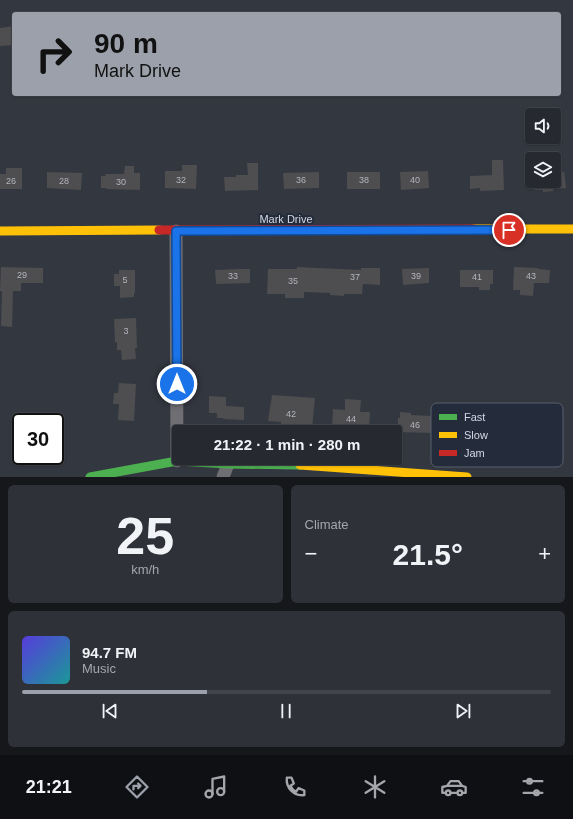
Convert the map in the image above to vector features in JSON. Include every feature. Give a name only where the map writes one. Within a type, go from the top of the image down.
[{"type":"street","name":"Mark Drive","points":[[0,231],[573,229]]},
{"type":"street","points":[[176,231],[177,425]]},
{"type":"street","points":[[90,477],[172,462]]},
{"type":"street","points":[[222,477],[228,465]]},
{"type":"street","points":[[304,465],[467,477]]},
{"type":"building","points":[[12,26],[12,45],[0,46],[0,28]]},
{"type":"building","points":[[492,160],[503,160],[504,190],[480,191],[480,188],[470,189],[470,176],[492,175]]},
{"type":"building","points":[[247,163],[258,163],[258,190],[225,191],[224,177],[248,175]]},
{"type":"building","points":[[182,165],[197,165],[196,189],[165,188],[165,171],[182,171]]},
{"type":"building","points":[[125,166],[134,166],[134,173],[140,173],[140,190],[101,188],[101,176],[106,176],[105,174],[124,174]]},
{"type":"building","points":[[6,168],[22,168],[22,189],[0,189],[0,174],[6,174]]},
{"type":"building","points":[[428,171],[429,188],[401,190],[400,172]]},
{"type":"building","points":[[47,172],[82,173],[81,190],[47,188]]},
{"type":"building","points":[[319,172],[319,188],[284,189],[283,173]]},
{"type":"building","points":[[347,172],[380,172],[380,189],[347,189]]},
{"type":"building","points":[[561,172],[564,172],[566,188],[553,189],[554,191],[543,192],[543,190],[535,190],[535,188],[561,188]]},
{"type":"building","points":[[1,267],[43,268],[43,283],[21,283],[21,291],[13,291],[12,327],[1,326]]},
{"type":"building","points":[[297,267],[361,270],[361,268],[380,268],[380,285],[363,284],[362,294],[344,294],[344,296],[330,295],[330,293],[304,292],[304,298],[285,298],[285,294],[267,294],[268,269],[297,269]]},
{"type":"building","points":[[514,267],[550,270],[549,283],[534,283],[533,296],[520,295],[520,290],[513,290]]},
{"type":"building","points":[[429,268],[429,283],[403,285],[402,269]]},
{"type":"building","points":[[250,269],[250,283],[216,284],[215,270]]},
{"type":"building","points":[[119,270],[135,270],[134,297],[120,298],[120,286],[114,286],[114,274],[119,274]]},
{"type":"building","points":[[460,270],[493,270],[493,284],[490,284],[490,290],[479,290],[479,287],[460,287]]},
{"type":"building","points":[[136,318],[136,359],[122,360],[121,350],[117,350],[117,342],[115,342],[114,319]]},
{"type":"building","points":[[119,383],[136,384],[134,421],[118,420],[119,404],[113,404],[114,393],[118,393]]},
{"type":"building","points":[[272,395],[315,398],[312,425],[281,425],[281,422],[268,421]]},
{"type":"building","points":[[209,396],[226,397],[226,406],[244,407],[244,420],[217,418],[217,413],[209,413]]},
{"type":"building","points":[[345,399],[361,400],[360,412],[370,412],[369,425],[332,425],[333,409],[345,410]]},
{"type":"building","points":[[400,412],[411,413],[411,415],[431,416],[431,433],[402,432],[402,425],[398,425],[398,418],[400,418]]},
{"type":"traffic: fast","points":[[90,477],[172,462]]},
{"type":"traffic: slow","points":[[474,229],[573,229]]},
{"type":"traffic: slow","points":[[0,231],[159,230]]},
{"type":"traffic: slow","points":[[300,465],[467,477]]},
{"type":"traffic: jam","points":[[159,230],[474,229]]},
{"type":"route","points":[[177,384],[176,231],[509,230]]}]
